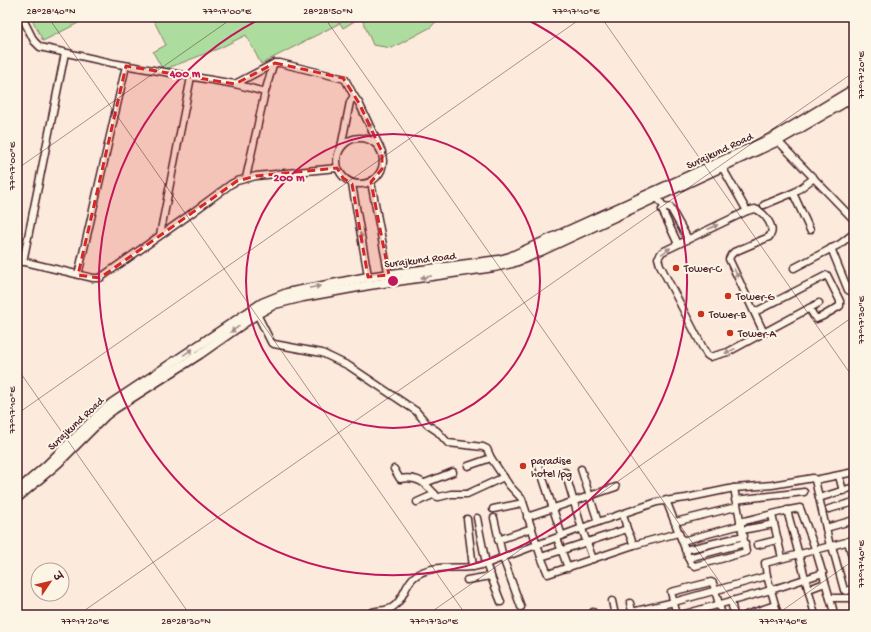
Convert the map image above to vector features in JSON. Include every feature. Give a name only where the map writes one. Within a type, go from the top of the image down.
[{"type":"main road","name":"Surajkund Road","points":[[776,139],[854,89]]},
{"type":"main road","name":"Surajkund Road","points":[[17,490],[46,466],[102,410],[254,308],[271,299],[287,293],[369,281],[494,267],[512,263],[528,257],[655,195],[776,139],[854,97]]},
{"type":"main road","name":"Surajkund Road","points":[[655,195],[722,167],[731,160]]},
{"type":"main road","name":"Surajkund Road","points":[[17,498],[58,463],[106,415],[200,354],[257,314],[275,304],[369,281]]},
{"type":"street","points":[[22,17],[36,44],[40,47],[126,66],[235,84],[265,92]]},
{"type":"street","points":[[65,53],[20,261],[78,275],[100,278],[231,184],[256,176],[337,168]]},
{"type":"street","points":[[246,178],[265,92],[275,63]]},
{"type":"street","points":[[235,84],[275,63],[343,78],[359,103],[382,152],[384,160],[378,177],[371,182],[362,185],[352,184],[343,178],[337,168],[337,157],[341,147],[350,102],[354,96]]},
{"type":"street","points":[[78,275],[126,66]]},
{"type":"street","points":[[160,235],[191,77]]},
{"type":"street","points":[[341,147],[348,141],[357,138],[367,139],[376,144],[382,152]]},
{"type":"street","points":[[776,139],[854,220]]},
{"type":"street","points":[[722,167],[747,211]]},
{"type":"street","points":[[764,205],[793,193],[814,178]]},
{"type":"street","points":[[371,182],[390,279]]},
{"type":"street","points":[[352,184],[369,281]]},
{"type":"street","points":[[793,193],[810,230]]},
{"type":"street","points":[[655,195],[665,208]]},
{"type":"street","points":[[665,208],[670,207],[688,239]]},
{"type":"street","points":[[665,208],[662,210],[678,244]]},
{"type":"street","points":[[764,333],[729,259],[734,252],[769,237],[771,234],[772,230],[766,218],[760,211],[755,209],[747,211],[662,252],[658,258],[664,272],[707,355],[710,357],[728,352],[764,333],[819,303]]},
{"type":"street","points":[[794,268],[843,242],[854,233]]},
{"type":"street","points":[[831,248],[848,290],[850,291],[854,289]]},
{"type":"street","points":[[755,312],[827,274],[840,301],[840,306],[819,319],[816,319],[809,308]]},
{"type":"street","points":[[257,314],[271,342],[274,344],[329,356],[349,366],[416,411],[428,425],[437,431],[448,443],[483,447],[487,449],[491,458],[509,485],[522,499],[541,558],[548,574],[634,544],[678,533]]},
{"type":"street","points":[[468,466],[491,458]]},
{"type":"street","points":[[538,463],[553,508],[562,551],[568,568]]},
{"type":"street","points":[[394,469],[400,479],[416,480],[425,483],[439,497],[449,494],[467,494],[504,477]]},
{"type":"street","points":[[581,469],[598,522]]},
{"type":"street","points":[[425,483],[453,472]]},
{"type":"street","points":[[565,472],[582,529],[593,559]]},
{"type":"street","points":[[367,615],[375,610],[382,611],[393,608],[400,600],[414,577],[426,570],[473,567],[486,564],[598,522],[666,500],[686,498],[734,488],[772,485],[813,478],[815,480],[854,472]]},
{"type":"street","points":[[838,476],[843,491]]},
{"type":"street","points":[[815,480],[826,528],[844,590],[854,589]]},
{"type":"street","points":[[527,517],[616,487]]},
{"type":"street","points":[[666,500],[692,566],[746,552],[742,528],[736,507],[734,488]]},
{"type":"street","points":[[819,498],[854,488]]},
{"type":"street","points":[[735,500],[804,492]]},
{"type":"street","points":[[417,502],[435,494]]},
{"type":"street","points":[[829,508],[854,502]]},
{"type":"street","points":[[493,509],[523,503]]},
{"type":"street","points":[[675,522],[736,507]]},
{"type":"street","points":[[685,550],[772,515],[799,508],[802,511],[816,550],[833,609]]},
{"type":"street","points":[[787,510],[815,615]]},
{"type":"street","points":[[623,514],[627,529],[634,544]]},
{"type":"street","points":[[772,515],[782,558]]},
{"type":"street","points":[[477,518],[486,564],[501,602]]},
{"type":"street","points":[[494,518],[503,558],[520,607]]},
{"type":"street","points":[[467,520],[473,567]]},
{"type":"street","points":[[826,528],[854,520]]},
{"type":"street","points":[[682,542],[742,528],[774,524]]},
{"type":"street","points":[[498,540],[532,528]]},
{"type":"street","points":[[541,558],[627,529]]},
{"type":"street","points":[[757,545],[778,540]]},
{"type":"street","points":[[778,615],[767,576],[765,563],[851,541],[854,565]]},
{"type":"street","points":[[681,615],[731,602],[822,573]]},
{"type":"street","points":[[467,580],[491,576]]},
{"type":"street","points":[[630,603],[633,613],[767,576]]},
{"type":"street","points":[[677,615],[672,594],[673,591],[711,582],[713,583],[722,615]]},
{"type":"street","points":[[809,589],[825,583]]},
{"type":"street","points":[[830,598],[854,598]]},
{"type":"street","points":[[612,601],[616,615]]},
{"type":"street","points":[[731,602],[734,615]]},
{"type":"street","points":[[751,614],[775,605]]},
{"type":"highlighted area","points":[[275,63],[343,78],[359,103],[382,152],[382,169],[371,182],[389,275],[368,277],[352,184],[343,178],[337,168],[256,176],[237,181],[100,278],[78,275],[126,66],[235,84]]},
{"type":"green space","points":[[31,17],[90,17],[43,41]]},
{"type":"green space","points":[[152,17],[361,17],[343,28],[340,23],[261,64],[246,35],[220,48],[163,70],[153,52],[166,45]]},
{"type":"green space","points":[[361,17],[440,17],[431,27],[392,48],[373,45]]},
{"type":"place","name":"Tower-C","points":[[676,268]]},
{"type":"place","name":"Tower-G","points":[[728,296]]},
{"type":"place","name":"Tower-B","points":[[701,314]]},
{"type":"place","name":"Tower-A","points":[[730,333]]},
{"type":"place","name":"paradise hotel /pg","points":[[523,466]]}]
